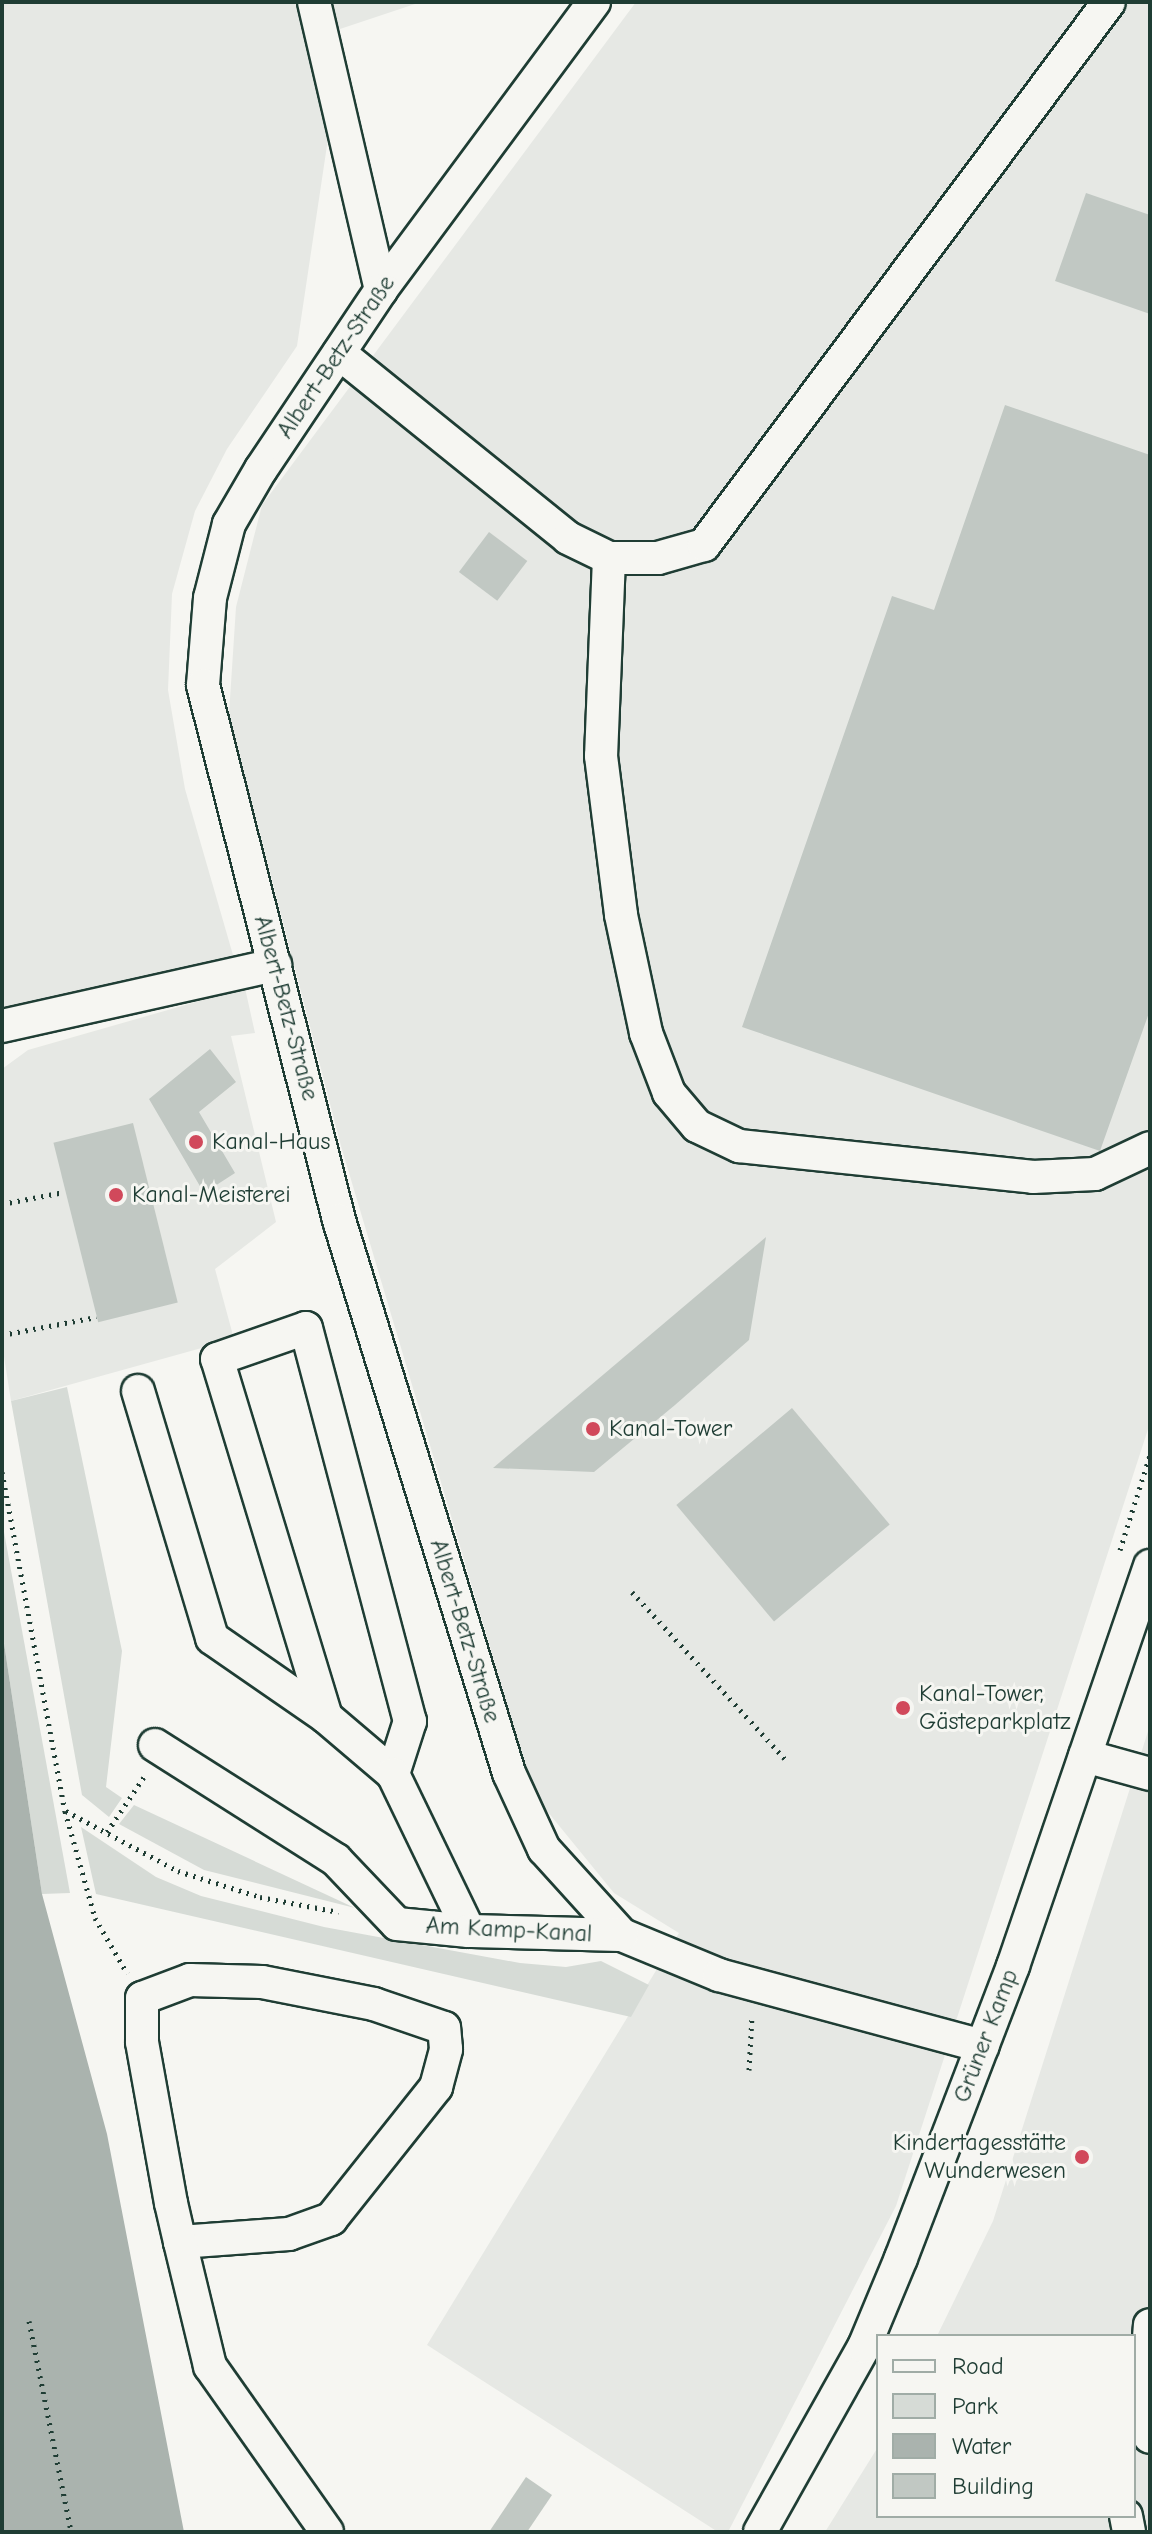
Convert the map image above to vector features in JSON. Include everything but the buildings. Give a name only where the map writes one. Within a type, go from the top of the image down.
[{"type":"street","points":[[314,2],[381,290]]},
{"type":"street","name":"Albert-Betz-Straße","points":[[594,2],[381,290],[229,524],[210,598],[203,685],[339,1220],[509,1773],[544,1849],[622,1935],[719,1975],[983,2046]]},
{"type":"street","points":[[339,353],[568,538],[609,558],[658,558],[704,545],[1109,2]]},
{"type":"street","points":[[609,558],[601,756],[621,915],[646,1033],[669,1093],[697,1126],[739,1146],[1033,1177],[1095,1174],[1150,1148]]},
{"type":"street","points":[[2,1026],[275,965]]},
{"type":"street","points":[[326,1717],[217,1359],[306,1328],[410,1721],[393,1774]]},
{"type":"street","points":[[138,1391],[212,1638],[326,1717],[393,1774],[469,1931]]},
{"type":"street","name":"Grüner Kamp","points":[[760,2532],[864,2347],[983,2046],[1150,1566]]},
{"type":"street","points":[[158,1746],[336,1860],[397,1924]]},
{"type":"street","points":[[1085,1756],[1150,1774]]},
{"type":"street","name":"Am Kamp-Kanal","points":[[397,1924],[469,1931],[622,1935]]},
{"type":"street","points":[[180,2242],[289,2234],[331,2219],[436,2087],[446,2049],[444,2028],[374,2004],[262,1982],[190,1980],[142,1998],[142,2042],[180,2242],[210,2366],[327,2532]]},
{"type":"street","points":[[1150,2325],[1144,2404],[1150,2437]]},
{"type":"path","points":[[2,1204],[64,1192]]},
{"type":"path","points":[[2,1335],[96,1317]]},
{"type":"path","points":[[2,1472],[65,1811],[95,1918],[142,1998]]},
{"type":"path","points":[[632,1592],[785,1759]]},
{"type":"path","points":[[107,1832],[158,1746]]},
{"type":"path","points":[[65,1811],[178,1871],[260,1897],[397,1924]]},
{"type":"path","points":[[749,2070],[751,2027]]},
{"type":"path","points":[[29,2321],[71,2532]]},
{"type":"shaded area","points":[[2,2],[302,2],[329,132],[297,346],[227,449],[195,511],[172,594],[168,690],[185,789],[235,962],[2,1016]]},
{"type":"shaded area","points":[[326,2],[421,2],[331,32]]},
{"type":"shaded area","points":[[636,2],[1150,2],[1150,1423],[896,2206],[728,2532],[718,2532],[427,2345],[679,1933],[614,1893],[534,1795],[341,1146],[229,714],[236,607],[262,505]]},
{"type":"shaded area","points":[[245,988],[255,1033],[231,1036],[276,1222],[215,1269],[234,1339],[11,1401],[2,1344],[2,1069],[28,1050]]},
{"type":"shaded area","points":[[1150,1725],[1150,2532],[825,2532],[876,2450],[876,2518],[1136,2518],[1136,2334],[938,2334],[993,2221]]},
{"type":"green space","points":[[67,1387],[122,1651],[106,1787],[122,1798],[109,1817],[82,1795],[11,1401]]},
{"type":"green space","points":[[2,1521],[70,1893],[42,1894],[2,1630]]},
{"type":"green space","points":[[134,1805],[355,1908],[204,1870],[119,1824]]},
{"type":"green space","points":[[81,1827],[156,1877],[201,1896],[324,1927],[520,1963],[566,1967],[601,1961],[649,1985],[631,2017],[96,1894]]},
{"type":"water","points":[[2,1630],[42,1894],[107,2134],[184,2532],[2,2532]]},
{"type":"place","name":"Kanal-Haus","points":[[196,1142]]},
{"type":"place","name":"Kanal-Meisterei","points":[[116,1195]]},
{"type":"place","name":"Kanal-Tower","points":[[593,1429]]},
{"type":"place","name":"Kanal-Tower, Gästeparkplatz","points":[[903,1708]]},
{"type":"place","name":"Kindertagesstätte Wunderwesen","points":[[1082,2157]]}]
